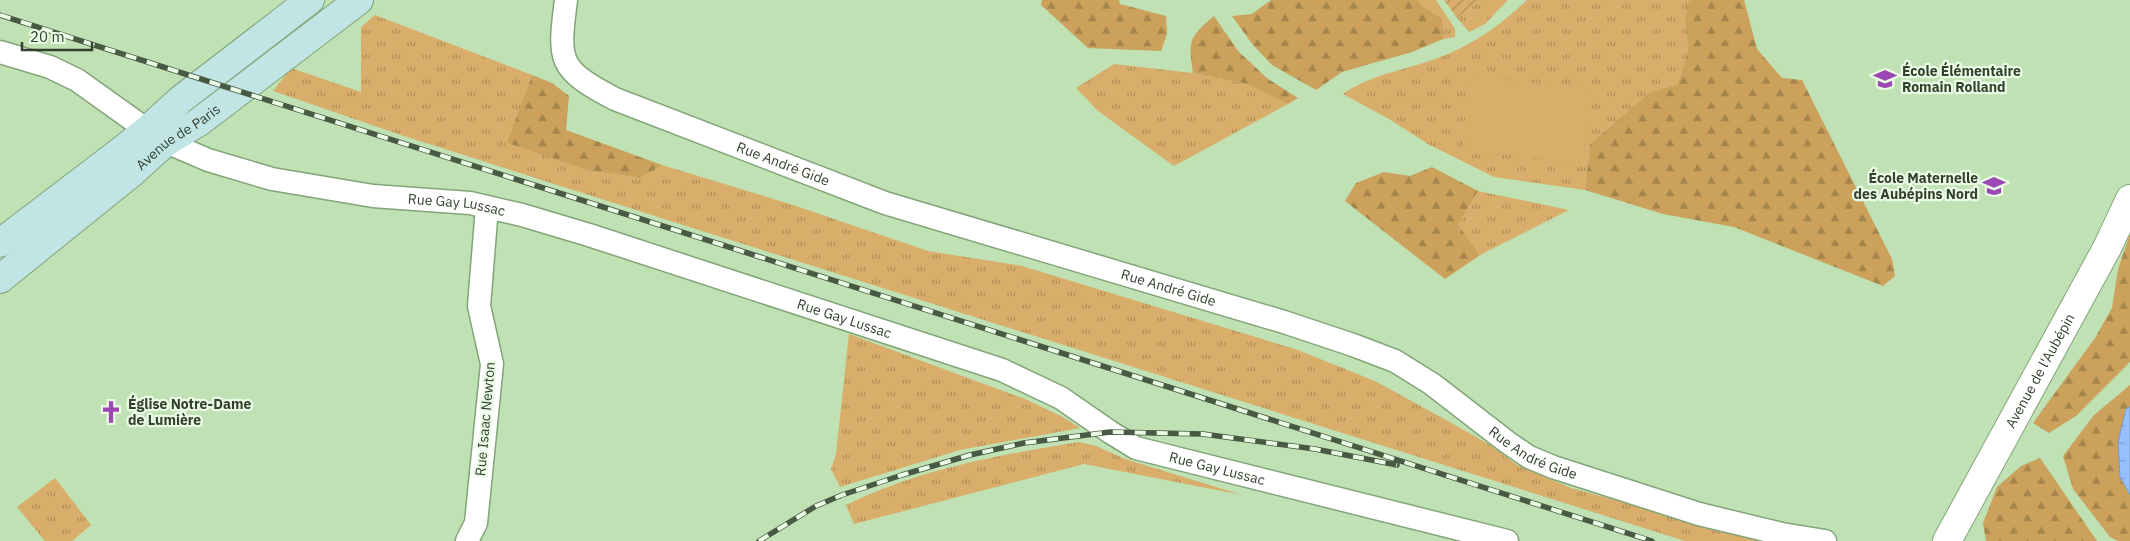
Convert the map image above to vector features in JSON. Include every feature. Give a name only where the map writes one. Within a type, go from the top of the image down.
[{"type":"main road","name":"Avenue de Paris","points":[[0,279],[134,171],[180,100],[310,0]]},
{"type":"main road","name":"Avenue de Paris","points":[[0,243],[157,136],[199,122],[359,0]]},
{"type":"street","name":"Rue André Gide","points":[[566,0],[561,38],[562,56],[571,69],[586,83],[615,99],[885,203],[1284,322],[1395,361],[1432,384],[1529,457],[1553,467],[1699,514],[1782,534],[1825,541]]},
{"type":"street","name":"Rue Gay Lussac","points":[[0,52],[50,67],[77,80],[157,136],[208,160],[272,179],[373,196],[440,200],[487,207],[522,215],[663,258],[1002,370],[1061,398],[1136,448],[1507,541]]},
{"type":"street","name":"Avenue de l'Aubépin","points":[[1947,541],[2098,264],[2121,221],[2130,199]]},
{"type":"street","name":"Rue Isaac Newton","points":[[467,541],[476,524],[492,364],[479,306],[487,207]]},
{"type":"green space","points":[[1042,0],[1119,0],[1120,4],[1166,16],[1167,34],[1161,51],[1088,48],[1041,5]]},
{"type":"green space","points":[[1271,0],[1418,0],[1422,6],[1442,19],[1443,39],[1412,52],[1342,72],[1316,90],[1272,65],[1253,45],[1232,16],[1252,14]]},
{"type":"green space","points":[[1418,0],[1436,0],[1455,29],[1455,37],[1443,39],[1441,19],[1422,6]]},
{"type":"green space","points":[[1444,0],[1481,0],[1457,18]]},
{"type":"green space","points":[[1481,0],[1508,0],[1485,24],[1469,32],[1457,18]]},
{"type":"green space","points":[[1527,0],[1691,0],[1688,3],[1685,21],[1688,50],[1678,84],[1649,93],[1590,144],[1585,190],[1494,177],[1428,144],[1389,119],[1343,94],[1353,87],[1376,77],[1435,59],[1461,48],[1506,19]]},
{"type":"green space","points":[[1691,0],[1744,0],[1757,49],[1782,78],[1802,80],[1892,259],[1895,276],[1883,286],[1734,227],[1663,214],[1585,190],[1590,144],[1649,93],[1678,84],[1688,50],[1685,21],[1688,2]]},
{"type":"green space","points":[[375,15],[532,75],[508,143],[586,170],[639,178],[662,165],[790,204],[928,251],[1022,266],[1298,350],[1375,381],[1490,445],[1517,465],[1571,488],[1733,532],[1759,541],[1685,541],[702,231],[404,136],[273,91],[291,68],[361,92],[361,27]]},
{"type":"green space","points":[[1214,16],[1238,51],[1268,79],[1298,98],[1288,104],[1247,84],[1193,73],[1192,40],[1199,29]]},
{"type":"green space","points":[[1114,64],[1193,73],[1247,84],[1288,104],[1174,166],[1098,111],[1076,88]]},
{"type":"green space","points":[[532,75],[552,83],[569,96],[566,130],[662,165],[640,178],[586,170],[507,143]]},
{"type":"green space","points":[[1471,76],[1590,89],[1583,163],[1464,150]]},
{"type":"green space","points":[[1432,167],[1478,191],[1458,225],[1480,255],[1445,279],[1345,201],[1356,183],[1384,172],[1410,176]]},
{"type":"green space","points":[[1478,191],[1569,210],[1480,255],[1458,225]]},
{"type":"green space","points":[[2130,234],[2130,362],[2076,416],[2049,433],[2033,423],[2095,338],[2112,308],[2118,269]]},
{"type":"green space","points":[[849,334],[1025,399],[1061,416],[1080,428],[960,450],[840,487],[831,469],[836,454]]},
{"type":"green space","points":[[2130,385],[2130,407],[2125,409],[2120,477],[2130,495],[2130,541],[2118,541],[2110,537],[2073,489],[2063,456],[2094,415]]},
{"type":"green space","points":[[1079,442],[1096,446],[1125,459],[1242,495],[1084,464],[854,524],[846,505],[902,482],[960,465],[1019,452]]},
{"type":"green space","points":[[2040,458],[2097,541],[1986,541],[1983,523],[1997,487],[2021,466]]},
{"type":"green space","points":[[55,478],[91,525],[72,541],[45,541],[17,507]]},
{"type":"water","points":[[2130,407],[2130,495],[2120,477],[2118,442],[2126,409]]},
{"type":"railway","points":[[0,15],[1652,541]]},
{"type":"railway","points":[[759,541],[816,506],[842,495],[902,475],[970,455],[1024,443],[1110,432],[1203,434],[1315,449],[1397,465]]},
{"type":"place","name":"École Élémentaire Romain Rolland","points":[[1885,79]]},
{"type":"place","name":"École Maternelle des Aubépins Nord","points":[[1994,186]]},
{"type":"place","name":"Église Notre-Dame de Lumière","points":[[111,412]]}]
